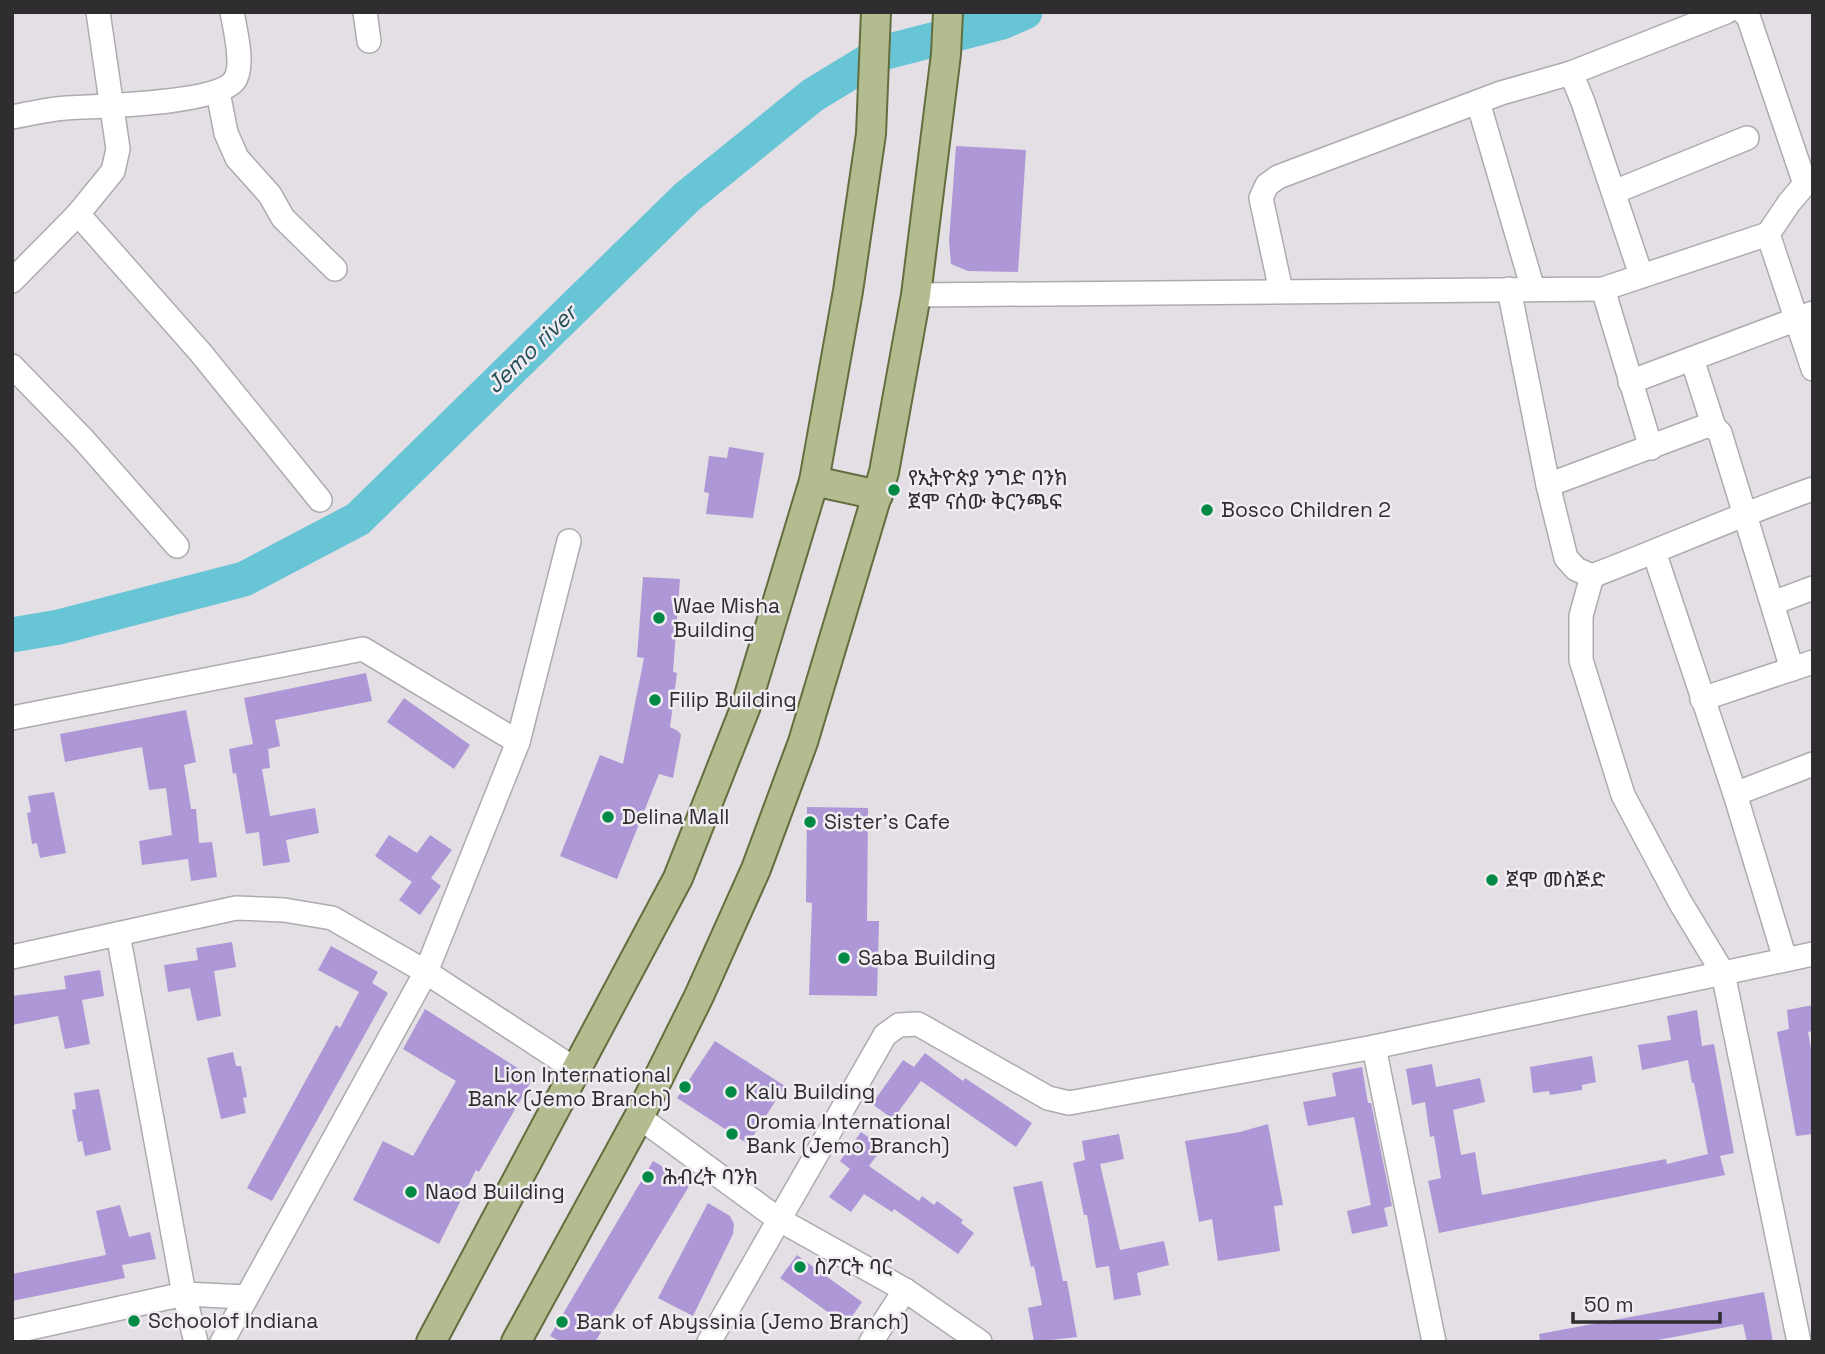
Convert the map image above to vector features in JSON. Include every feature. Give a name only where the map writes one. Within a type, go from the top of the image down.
[{"type":"main road","points":[[516,1342],[639,1117],[699,996],[756,869],[803,742],[884,472],[916,295],[946,54],[948,12]]},
{"type":"main road","points":[[431,1342],[678,878],[746,706],[814,481],[848,291],[871,134],[876,22]]},
{"type":"main road","points":[[814,481],[878,495]]},
{"type":"street","points":[[12,281],[78,214],[113,171],[118,149],[98,12]]},
{"type":"street","points":[[12,117],[64,108],[113,107],[218,92],[235,81],[240,63],[232,12]]},
{"type":"street","points":[[365,12],[369,41]]},
{"type":"street","points":[[1281,291],[1261,198],[1267,185],[1278,177],[1478,102],[1571,73],[1726,12]]},
{"type":"street","points":[[916,295],[1603,289],[1768,234],[1809,182],[1748,16],[1744,12]]},
{"type":"street","points":[[1571,73],[1641,275]]},
{"type":"street","points":[[218,92],[226,133],[237,158],[270,195],[283,218],[335,269]]},
{"type":"street","points":[[1478,102],[1534,289]]},
{"type":"street","points":[[1614,192],[1747,138]]},
{"type":"street","points":[[78,214],[200,352],[320,500]]},
{"type":"street","points":[[1768,234],[1805,316],[1813,369]]},
{"type":"street","points":[[1509,289],[1548,485],[1566,558],[1576,569],[1592,576],[1745,513],[1813,489]]},
{"type":"street","points":[[1603,289],[1651,448]]},
{"type":"street","points":[[1630,382],[1805,316]]},
{"type":"street","points":[[1692,359],[1714,427],[1720,433],[1773,603],[1803,666],[1702,699]]},
{"type":"street","points":[[12,366],[83,440],[177,546]]},
{"type":"street","points":[[1548,485],[1706,426],[1714,427]]},
{"type":"street","points":[[222,1342],[426,972],[518,742],[569,541]]},
{"type":"street","points":[[1654,552],[1735,794],[1785,959]]},
{"type":"street","points":[[1592,576],[1581,616],[1581,660],[1623,795],[1680,902],[1723,973],[1799,1342]]},
{"type":"street","points":[[1773,603],[1813,588]]},
{"type":"street","points":[[12,718],[363,649],[518,742]]},
{"type":"street","points":[[1735,794],[1813,764]]},
{"type":"street","points":[[12,957],[236,908],[284,910],[332,918],[426,972],[576,1070]]},
{"type":"street","points":[[118,934],[184,1294],[196,1342]]},
{"type":"street","points":[[709,1342],[885,1035],[899,1025],[918,1024],[1048,1098],[1069,1103],[1374,1047],[1813,954]]},
{"type":"street","points":[[1374,1047],[1434,1342]]},
{"type":"street","points":[[639,1117],[778,1219],[905,1290],[979,1342]]},
{"type":"street","points":[[870,1342],[905,1290]]},
{"type":"street","points":[[12,1332],[184,1294],[246,1297]]},
{"type":"building","points":[[956,146],[1026,150],[1018,272],[968,271],[951,264],[949,241]]},
{"type":"building","points":[[729,447],[764,453],[753,518],[706,514],[709,493],[704,492],[709,456],[727,458]]},
{"type":"building","points":[[643,577],[680,579],[673,672],[677,673],[670,727],[681,735],[673,778],[659,774],[617,879],[560,856],[600,755],[623,764],[644,658],[637,657]]},
{"type":"building","points":[[366,673],[372,701],[275,720],[280,746],[268,749],[270,768],[262,769],[270,816],[315,808],[319,833],[286,840],[290,862],[263,866],[259,832],[246,834],[236,773],[233,774],[229,749],[253,744],[244,698]]},
{"type":"building","points":[[404,698],[470,745],[454,769],[387,722]]},
{"type":"building","points":[[186,710],[196,762],[184,765],[191,809],[196,809],[199,843],[212,842],[217,877],[191,881],[188,859],[142,865],[139,841],[172,835],[166,788],[149,790],[142,747],[65,762],[60,734]]},
{"type":"building","points":[[54,792],[66,853],[40,858],[37,843],[32,844],[27,813],[31,812],[28,796]]},
{"type":"building","points":[[807,807],[868,808],[867,921],[879,921],[877,996],[809,995],[812,903],[806,902]]},
{"type":"building","points":[[389,835],[417,853],[430,835],[452,850],[431,878],[441,886],[420,915],[399,900],[412,882],[375,856]]},
{"type":"building","points":[[232,942],[236,967],[214,971],[221,1016],[197,1021],[190,988],[168,992],[164,965],[198,960],[196,948]]},
{"type":"building","points":[[331,946],[378,972],[372,983],[388,993],[272,1201],[247,1188],[336,1025],[340,1028],[359,992],[318,970]]},
{"type":"building","points":[[100,970],[104,996],[82,1000],[90,1044],[65,1049],[58,1016],[12,1025],[12,996],[66,989],[64,976]]},
{"type":"building","points":[[1813,1005],[1813,1031],[1808,1032],[1813,1060],[1813,1134],[1796,1136],[1777,1032],[1789,1029],[1787,1010]]},
{"type":"building","points":[[425,1009],[533,1078],[479,1172],[476,1170],[439,1244],[353,1200],[383,1141],[413,1156],[456,1081],[403,1049]]},
{"type":"building","points":[[1697,1010],[1702,1046],[1714,1044],[1734,1153],[1720,1156],[1725,1175],[1439,1233],[1428,1181],[1441,1178],[1434,1136],[1430,1137],[1425,1102],[1412,1105],[1406,1069],[1432,1064],[1436,1087],[1480,1078],[1485,1102],[1453,1110],[1461,1155],[1475,1152],[1482,1195],[1666,1159],[1667,1164],[1708,1154],[1694,1083],[1688,1060],[1642,1070],[1638,1045],[1671,1040],[1667,1016]]},
{"type":"building","name":"Kalu Building","points":[[715,1041],[785,1086],[748,1144],[677,1098]]},
{"type":"building","points":[[233,1052],[236,1066],[241,1066],[247,1097],[243,1098],[246,1113],[221,1119],[207,1058]]},
{"type":"building","points":[[925,1053],[963,1081],[965,1078],[1032,1123],[1016,1147],[921,1081],[893,1119],[872,1104],[903,1060],[914,1067]]},
{"type":"building","points":[[1592,1056],[1596,1082],[1582,1085],[1582,1090],[1550,1095],[1549,1091],[1533,1093],[1530,1067]]},
{"type":"building","points":[[1362,1067],[1392,1206],[1384,1208],[1388,1226],[1352,1234],[1347,1211],[1371,1205],[1354,1117],[1308,1126],[1303,1102],[1336,1096],[1332,1073]]},
{"type":"building","points":[[99,1089],[111,1150],[85,1156],[82,1141],[78,1142],[72,1110],[76,1109],[74,1093]]},
{"type":"building","points":[[1268,1124],[1283,1205],[1274,1206],[1280,1251],[1218,1261],[1212,1219],[1199,1222],[1185,1141],[1240,1132]]},
{"type":"building","points":[[861,1132],[883,1147],[869,1166],[919,1201],[922,1196],[934,1205],[937,1201],[963,1220],[961,1223],[974,1233],[958,1254],[894,1209],[892,1212],[864,1194],[851,1212],[829,1197],[850,1169],[840,1161]]},
{"type":"building","points":[[1119,1134],[1124,1159],[1100,1164],[1120,1250],[1164,1241],[1169,1265],[1137,1273],[1141,1295],[1114,1300],[1109,1266],[1096,1268],[1087,1215],[1084,1215],[1073,1163],[1085,1160],[1082,1141]]},
{"type":"building","points":[[653,1161],[691,1183],[595,1342],[561,1342],[550,1336]]},
{"type":"building","points":[[1042,1181],[1063,1281],[1067,1281],[1077,1337],[1034,1342],[1028,1308],[1042,1305],[1013,1187]]},
{"type":"building","points":[[708,1203],[730,1216],[734,1224],[733,1234],[693,1316],[658,1298]]},
{"type":"building","points":[[120,1205],[129,1237],[150,1232],[156,1259],[122,1265],[125,1278],[12,1301],[12,1274],[106,1255],[96,1211]]},
{"type":"building","points":[[797,1255],[862,1302],[846,1325],[780,1278]]},
{"type":"building","points":[[1764,1292],[1773,1342],[1747,1342],[1743,1324],[1647,1342],[1540,1342],[1539,1334]]},
{"type":"waterway","name":"Jemo river","points":[[12,635],[59,627],[244,579],[358,519],[687,197],[813,95],[882,53],[1002,22],[1025,12]]},
{"type":"place","name":"የኢትዮጵያ ንግድ ባንክ ጀሞ ናሰው ቅርንጫፍ","points":[[894,490]]},
{"type":"place","name":"Bosco Children 2","points":[[1207,510]]},
{"type":"place","name":"Wae Misha Building","points":[[659,618]]},
{"type":"place","name":"Filip Building","points":[[655,700]]},
{"type":"place","name":"Delina Mall","points":[[608,817]]},
{"type":"place","name":"Sister's Cafe","points":[[810,822]]},
{"type":"place","name":"ጀሞ መስጅድ","points":[[1492,880]]},
{"type":"place","name":"Saba Building","points":[[844,958]]},
{"type":"place","name":"Lion International Bank (Jemo Branch)","points":[[685,1087]]},
{"type":"place","name":"Kalu Building","points":[[731,1092]]},
{"type":"place","name":"Oromia International Bank (Jemo Branch)","points":[[732,1134]]},
{"type":"place","name":"ሕብረት ባንክ","points":[[648,1177]]},
{"type":"place","name":"Naod Building","points":[[411,1192]]},
{"type":"place","name":"ስፖርት ባር","points":[[800,1267]]},
{"type":"place","name":"Schoolof Indiana","points":[[134,1321]]},
{"type":"place","name":"Bank of Abyssinia (Jemo Branch)","points":[[562,1322]]}]
